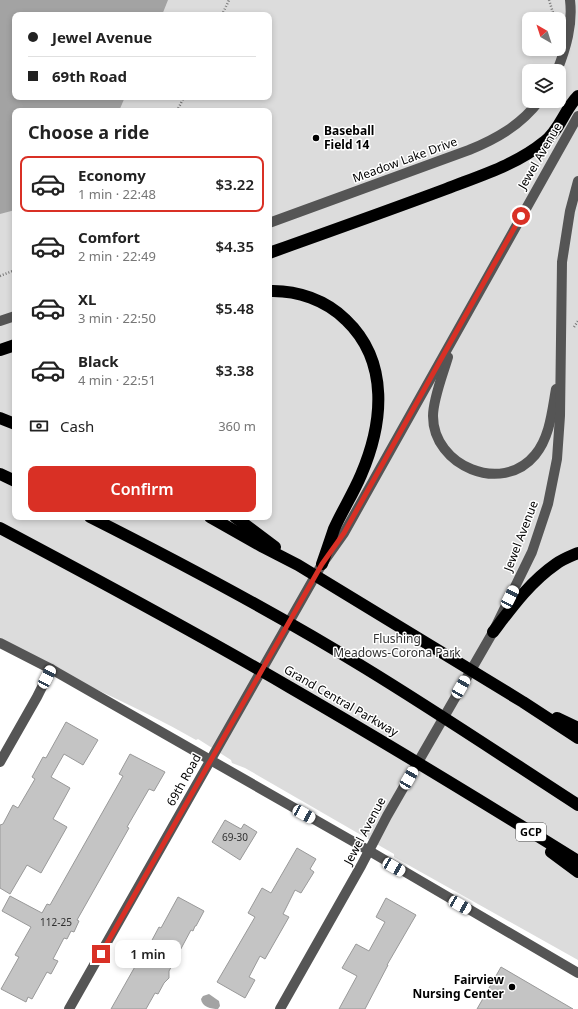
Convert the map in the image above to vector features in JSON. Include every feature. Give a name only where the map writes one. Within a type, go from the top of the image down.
[{"type":"highway","points":[[272,252],[421,198],[511,162],[536,148],[551,136],[578,96]]},
{"type":"highway","points":[[272,291],[282,291],[306,296],[327,305],[342,316],[357,331],[368,348],[377,377],[377,420],[365,466],[334,530],[322,564]]},
{"type":"highway","points":[[0,350],[12,346]]},
{"type":"highway","points":[[0,418],[12,423]]},
{"type":"highway","points":[[0,474],[12,479]]},
{"type":"highway","points":[[96,520],[219,584],[317,640],[413,698],[578,805]]},
{"type":"highway","points":[[215,520],[298,565],[523,702],[578,738]]},
{"type":"highway","points":[[239,520],[298,565]]},
{"type":"highway","name":"Grand Central Parkway","points":[[0,528],[138,602],[277,680],[484,803],[578,861]]},
{"type":"highway","points":[[493,632],[533,583],[556,564],[578,553]]},
{"type":"highway","points":[[523,702],[578,728]]},
{"type":"highway","points":[[484,803],[578,872]]},
{"type":"street","points":[[559,64],[568,39],[571,22],[570,0]]},
{"type":"street","name":"Meadow Lake Drive","points":[[272,222],[488,142],[507,132],[532,108]]},
{"type":"street","name":"Jewel Avenue","points":[[322,564],[344,533],[578,116]]},
{"type":"street","name":"Jewel Avenue","points":[[280,1009],[387,816],[493,632],[532,552],[548,504],[559,441],[562,262],[570,211],[578,181]]},
{"type":"street","points":[[0,321],[12,317]]},
{"type":"street","points":[[453,340],[434,408],[434,423],[438,439],[446,452],[462,465],[477,472],[506,472],[522,466],[534,456],[543,442],[549,426],[561,366]]},
{"type":"street","name":"69th Road","points":[[69,1009],[322,564]]},
{"type":"street","points":[[0,643],[51,669],[578,973]]},
{"type":"street","points":[[0,762],[51,669]]},
{"type":"path","points":[[223,12],[229,0]]},
{"type":"path","points":[[549,0],[553,12]]},
{"type":"path","points":[[0,276],[12,271]]},
{"type":"green space","name":"Flushing Meadows-Corona Park","points":[[0,0],[578,0],[578,960],[394,857],[394,854],[245,768],[232,763],[231,760],[198,739],[196,740],[123,702],[0,643]]},
{"type":"shaded area","points":[[0,0],[168,0],[163,12],[12,12],[12,100],[124,100],[120,108],[12,108],[12,211],[0,214]]},
{"type":"shaded area","points":[[209,994],[219,1001],[220,1006],[218,1009],[207,1007],[203,1004],[201,999],[203,996]]},
{"type":"building","points":[[66,722],[98,740],[83,765],[64,754],[51,777],[70,788],[53,819],[67,827],[41,873],[27,865],[10,894],[0,888],[0,825],[3,824],[13,805],[18,808],[35,779],[32,777],[43,757],[46,758]]},
{"type":"building","points":[[130,754],[165,772],[154,791],[149,789],[127,827],[129,828],[77,920],[79,921],[74,932],[71,931],[67,939],[64,938],[53,959],[58,961],[51,974],[47,972],[32,999],[28,997],[26,1002],[1,989],[19,957],[15,955],[31,927],[2,911],[10,896],[42,913],[47,904],[50,905],[123,776],[119,774]]},
{"type":"building","points":[[225,820],[241,829],[244,824],[257,832],[240,860],[212,842]]},
{"type":"building","points":[[297,848],[316,859],[310,869],[314,872],[301,893],[295,890],[283,914],[289,917],[265,959],[260,956],[249,977],[255,980],[245,998],[217,982],[255,917],[248,913],[262,888],[271,893]]},
{"type":"building","points":[[178,897],[204,911],[193,931],[191,930],[169,971],[169,978],[164,983],[158,994],[155,993],[146,1009],[111,1009],[141,956],[143,957],[159,927],[161,928]]},
{"type":"building","points":[[386,898],[416,915],[387,965],[365,1009],[339,1009],[357,976],[342,968],[356,944],[369,951],[385,922],[376,917]]},
{"type":"building","name":"Fairview Nursing Center","points":[[501,967],[573,1009],[477,1009]]},
{"type":"place","name":"Baseball Field 14","points":[[316,138]]},
{"type":"place","name":"Fairview Nursing Center","points":[[512,987]]},
{"type":"route","points":[[101,954],[322,564],[344,533],[521,216]]}]
